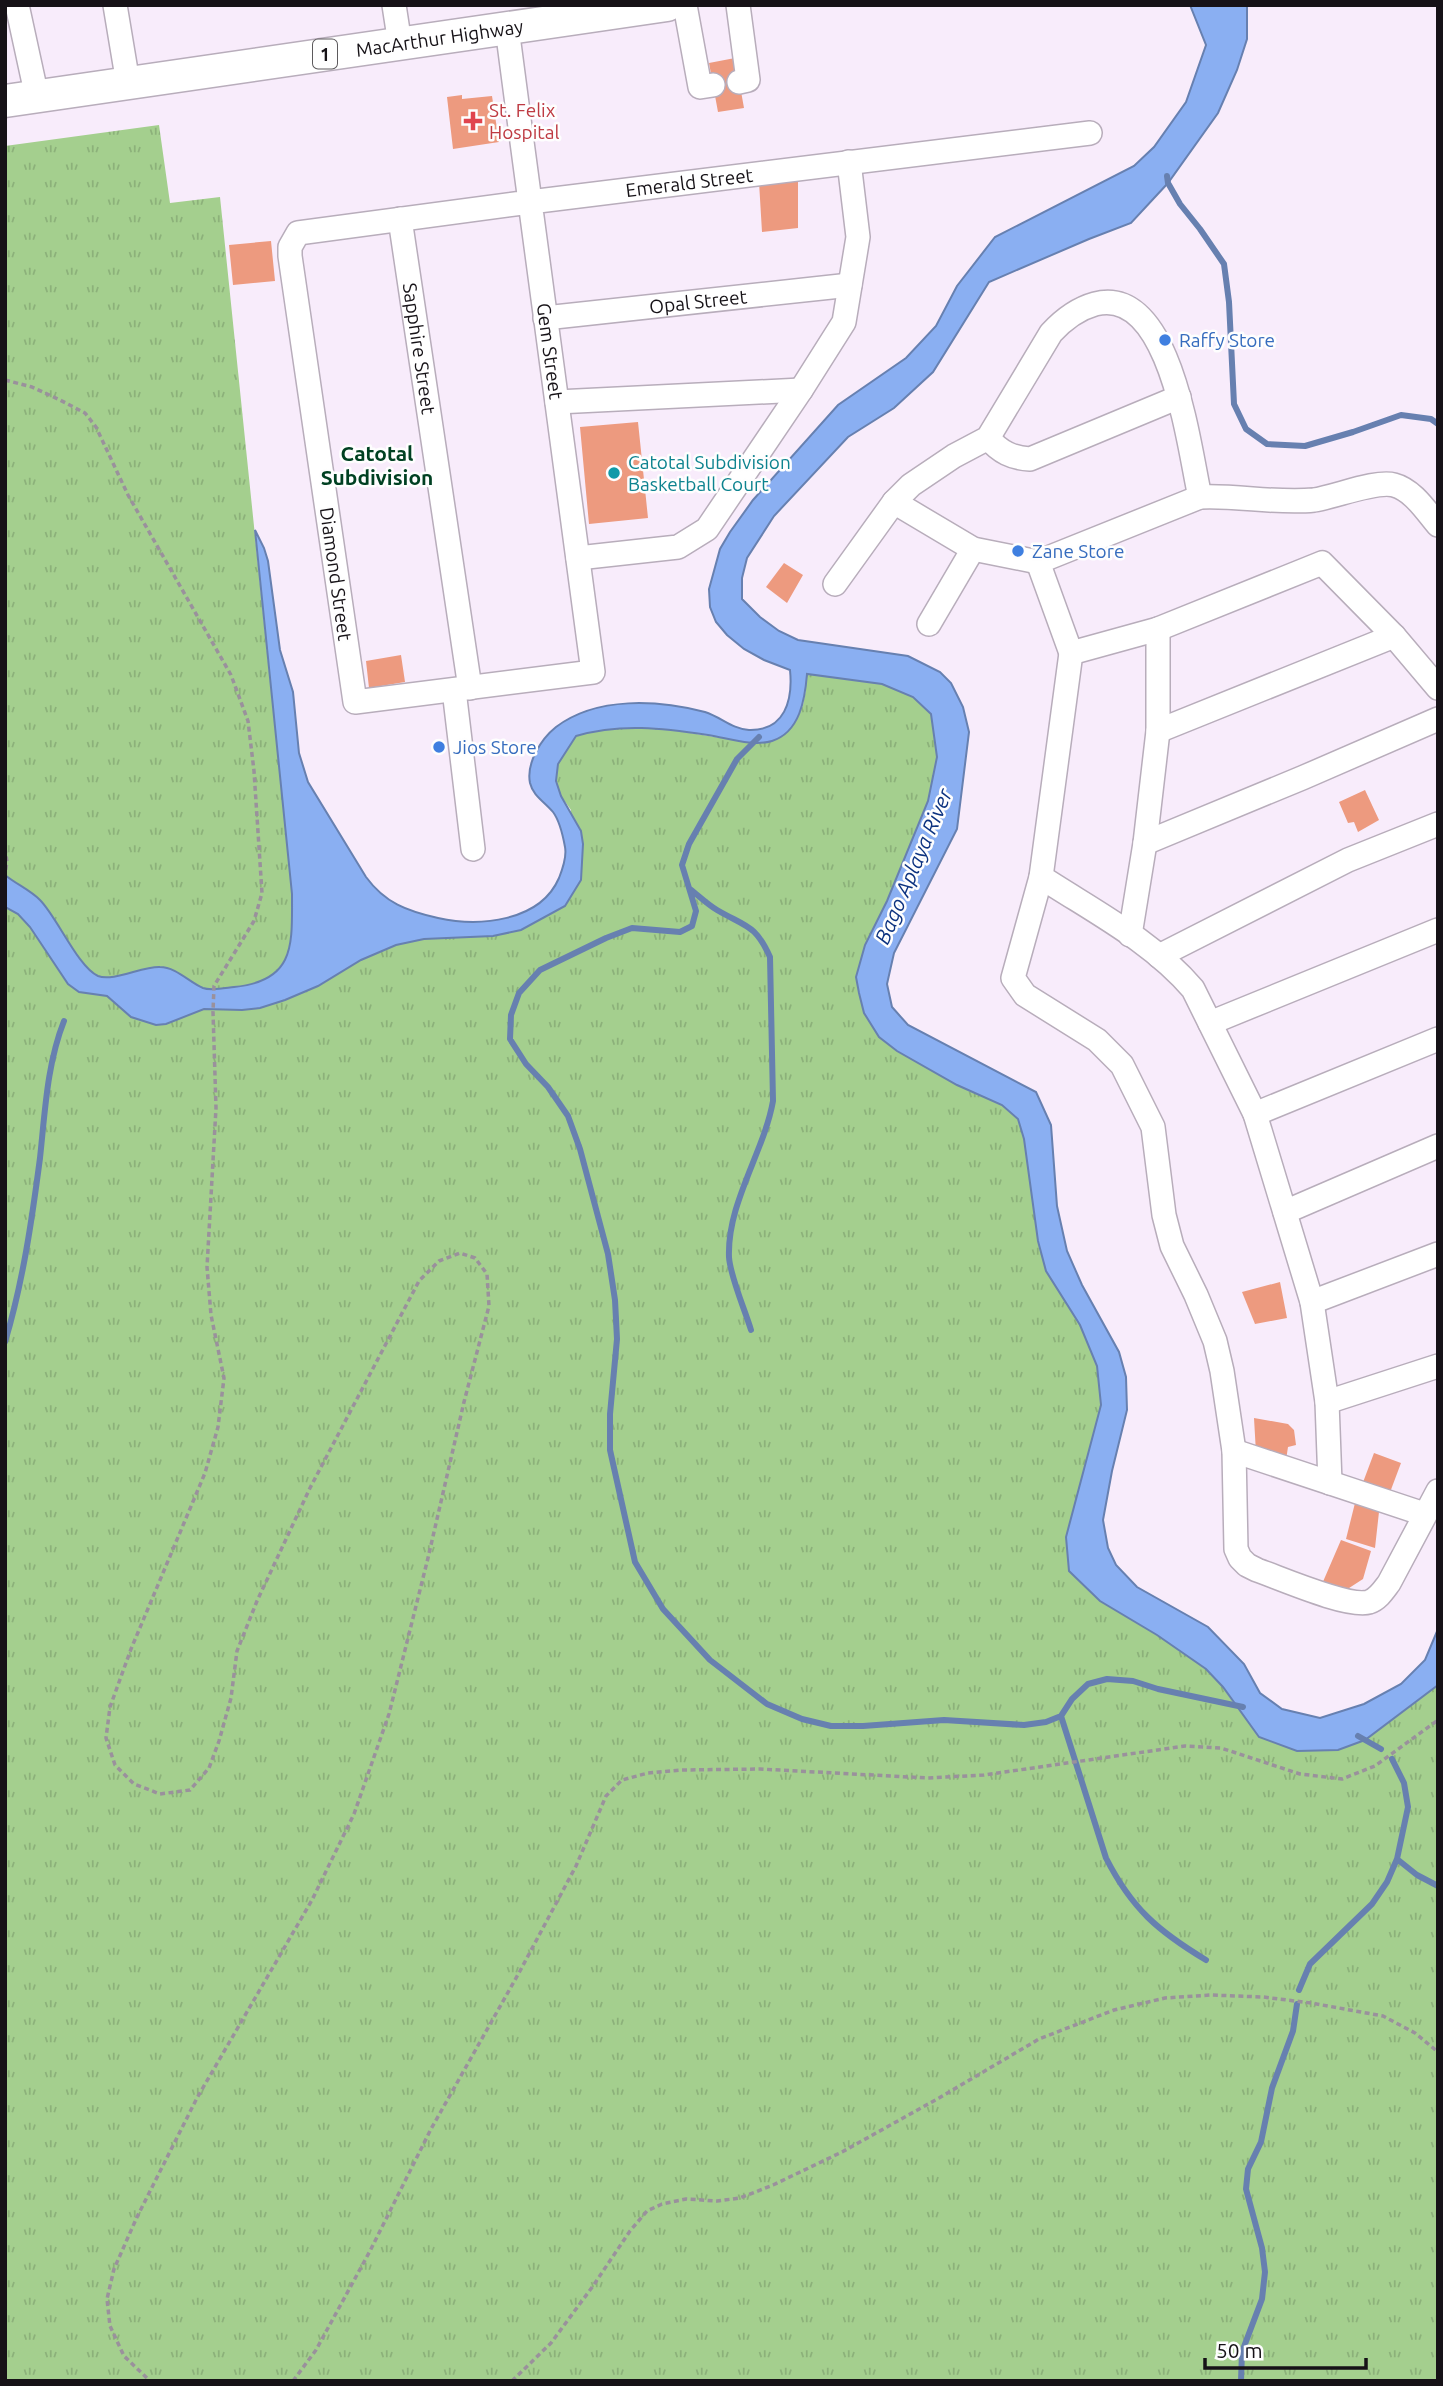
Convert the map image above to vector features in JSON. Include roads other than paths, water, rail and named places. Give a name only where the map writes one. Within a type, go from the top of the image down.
[{"type":"highway","name":"MacArthur Highway","points":[[5,101],[652,6]]},
{"type":"street","points":[[18,5],[37,97]]},
{"type":"street","points":[[115,5],[128,83]]},
{"type":"street","points":[[394,5],[400,44]]},
{"type":"street","points":[[685,5],[700,87],[713,85]]},
{"type":"street","points":[[738,5],[748,80],[739,82]]},
{"type":"street","name":"Gem Street","points":[[463,689],[593,672],[507,28]]},
{"type":"street","name":"Emerald Street","points":[[293,239],[298,233],[305,231],[1090,133]]},
{"type":"street","points":[[578,558],[678,547],[707,529],[844,322],[858,237],[849,162]]},
{"type":"street","name":"Sapphire Street","points":[[400,219],[463,689],[473,849]]},
{"type":"street","name":"Diamond Street","points":[[293,239],[290,256],[355,702],[463,689]]},
{"type":"street","name":"Opal Street","points":[[545,318],[850,285]]},
{"type":"street","points":[[835,584],[894,502],[926,474],[988,438],[1051,333],[1062,321],[1104,302],[1117,303],[1138,313],[1164,351],[1179,397],[1200,497]]},
{"type":"street","points":[[557,402],[801,390]]},
{"type":"street","points":[[988,438],[1005,453],[1030,459],[1179,397]]},
{"type":"street","points":[[894,502],[973,549],[1038,562],[1200,497],[1219,496],[1283,502],[1317,499],[1390,484],[1407,491],[1438,525]]},
{"type":"street","points":[[929,624],[973,549]]},
{"type":"street","points":[[1038,562],[1071,653],[1041,877],[1013,978],[1026,995],[1097,1040],[1122,1065],[1153,1127],[1164,1215],[1172,1246],[1196,1295],[1222,1371],[1234,1451],[1235,1541],[1240,1558],[1257,1570],[1340,1599],[1370,1602],[1381,1594],[1438,1491]]},
{"type":"street","points":[[1071,653],[1158,629],[1322,563],[1394,636],[1438,688]]},
{"type":"street","points":[[1130,935],[1145,843],[1158,732],[1158,629]]},
{"type":"street","points":[[1158,732],[1394,636]]},
{"type":"street","points":[[1145,843],[1438,719]]},
{"type":"street","points":[[1159,956],[1348,860],[1438,824]]},
{"type":"street","points":[[1041,877],[1159,956],[1193,989],[1255,1114],[1312,1302],[1327,1402],[1331,1483]]},
{"type":"street","points":[[1210,1023],[1438,930]]},
{"type":"street","points":[[1255,1114],[1438,1039]]},
{"type":"street","points":[[1285,1212],[1438,1146]]},
{"type":"street","points":[[1312,1302],[1438,1254]]},
{"type":"street","points":[[1327,1402],[1438,1366]]},
{"type":"street","points":[[1234,1451],[1424,1514]]},
{"type":"water","name":"Bago Aplaya River","points":[[1190,5],[1247,5],[1247,39],[1218,113],[1168,183],[1131,223],[989,282],[933,372],[894,408],[848,437],[774,516],[747,558],[742,578],[742,599],[779,631],[798,640],[908,656],[940,672],[951,683],[963,707],[969,732],[957,829],[894,953],[887,984],[892,1007],[908,1025],[1036,1092],[1051,1125],[1057,1206],[1067,1251],[1082,1285],[1119,1352],[1126,1377],[1127,1410],[1103,1520],[1108,1548],[1116,1565],[1137,1587],[1208,1627],[1244,1664],[1260,1693],[1282,1709],[1320,1718],[1364,1704],[1401,1684],[1425,1660],[1438,1629],[1438,1685],[1365,1740],[1338,1750],[1297,1751],[1259,1737],[1223,1687],[1206,1669],[1157,1635],[1100,1601],[1069,1571],[1066,1537],[1101,1405],[1097,1366],[1080,1325],[1046,1271],[1038,1241],[1024,1139],[1018,1119],[1002,1105],[957,1085],[897,1051],[879,1037],[864,1013],[856,977],[865,945],[887,901],[928,801],[937,757],[931,714],[913,697],[882,684],[807,674],[805,694],[795,722],[781,737],[772,741],[748,743],[691,732],[642,728],[609,729],[576,736],[558,764],[556,781],[561,796],[581,831],[583,844],[581,880],[565,906],[521,930],[493,936],[424,939],[396,945],[361,960],[318,986],[260,1008],[204,1009],[166,1024],[156,1025],[131,1017],[107,996],[79,992],[68,984],[30,927],[18,914],[5,907],[5,875],[40,900],[83,963],[98,976],[112,977],[153,967],[166,968],[203,988],[214,989],[254,983],[269,977],[280,968],[290,944],[292,894],[255,530],[268,561],[280,650],[293,692],[299,753],[308,782],[366,877],[389,900],[398,905],[454,921],[507,918],[538,904],[550,893],[559,878],[565,855],[557,819],[534,792],[530,783],[530,768],[545,738],[572,717],[609,705],[628,703],[668,705],[705,712],[749,730],[761,729],[779,719],[788,702],[790,670],[744,649],[716,622],[710,607],[709,589],[720,549],[753,500],[838,405],[906,358],[936,326],[957,286],[995,237],[1134,166],[1154,147],[1186,102],[1206,45]]},
{"type":"waterway","points":[[1167,176],[1180,204],[1224,264],[1229,302],[1234,404],[1246,429],[1267,444],[1305,446],[1401,415],[1431,419],[1438,424]]},
{"type":"waterway","points":[[759,737],[737,759],[689,844],[682,865],[696,911],[692,926],[680,932],[632,928],[540,970],[519,993],[511,1015],[510,1039],[526,1064],[548,1087],[568,1116],[580,1149],[608,1254],[615,1300],[617,1339],[610,1414],[610,1450],[635,1562],[663,1609],[710,1660],[767,1704],[802,1719],[831,1726],[944,1720],[1024,1725],[1046,1722],[1061,1716],[1072,1699],[1088,1684],[1107,1679],[1133,1681],[1243,1707]]},
{"type":"waterway","points":[[690,889],[713,908],[754,932],[770,957],[773,1101],[740,1197],[730,1237],[730,1265],[751,1330]]},
{"type":"waterway","points":[[5,1342],[17,1297],[30,1227],[50,1071],[64,1021]]},
{"type":"waterway","points":[[1061,1716],[1106,1858],[1116,1876],[1148,1917],[1174,1939],[1206,1960]]},
{"type":"waterway","points":[[1358,1736],[1381,1749]]},
{"type":"waterway","points":[[1299,1990],[1310,1964],[1372,1904],[1387,1882],[1397,1859],[1408,1807],[1404,1783],[1392,1759]]},
{"type":"waterway","points":[[1397,1859],[1417,1875],[1438,1886]]},
{"type":"waterway","points":[[1241,2381],[1242,2352],[1262,2299],[1265,2272],[1262,2248],[1246,2189],[1248,2169],[1261,2142],[1272,2088],[1293,2031],[1297,2004]]},
{"type":"place","name":"St. Felix Hospital","points":[[473,121]]},
{"type":"place","name":"Raffy Store","points":[[1165,340]]},
{"type":"place","name":"Catotal Subdivision Basketball Court","points":[[614,473]]},
{"type":"place","name":"Zane Store","points":[[1018,551]]},
{"type":"place","name":"Jios Store","points":[[439,747]]},
{"type":"district","name":"Catotal Subdivision","points":[[377,465]]}]
